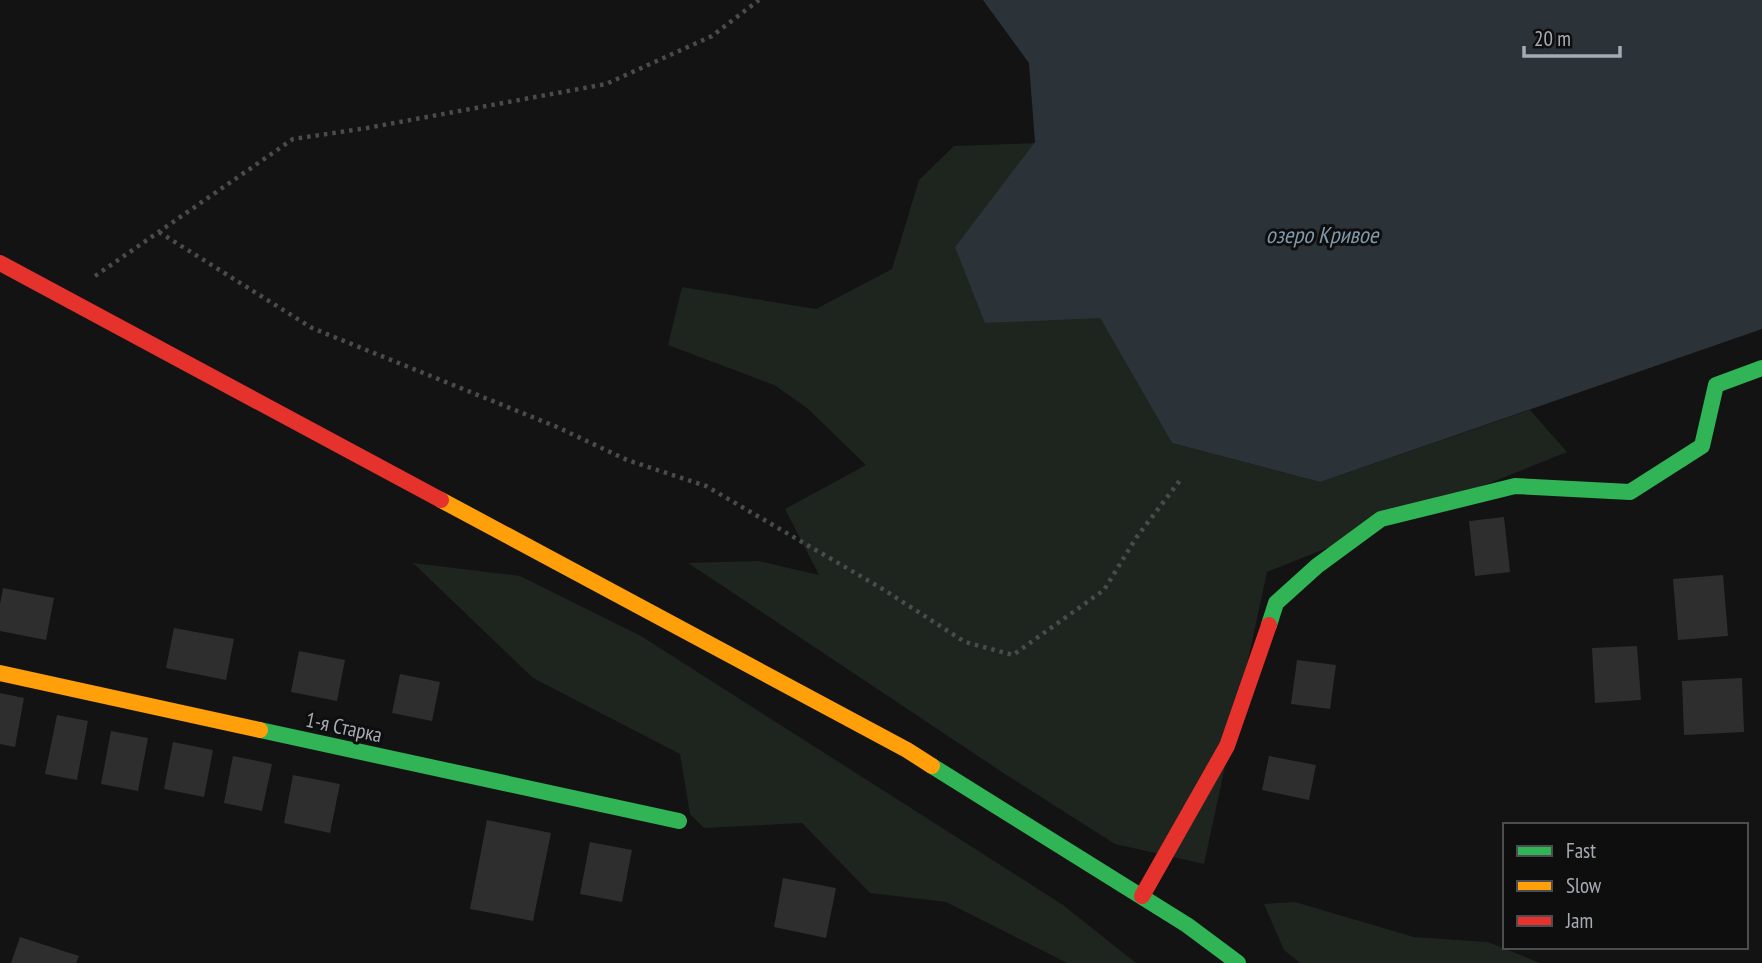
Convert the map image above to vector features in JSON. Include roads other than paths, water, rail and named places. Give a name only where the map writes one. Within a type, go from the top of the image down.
[{"type":"street","points":[[0,263],[907,750],[1142,896],[1238,963]]},
{"type":"street","points":[[1142,896],[1227,746],[1276,603],[1317,566],[1381,519],[1515,486],[1630,492],[1702,446],[1716,385],[1762,368]]},
{"type":"street","name":"1-я Старка","points":[[0,673],[679,821]]},
{"type":"water","name":"озеро Кривое","points":[[983,0],[1762,0],[1762,329],[1320,482],[1172,443],[1100,318],[985,323],[955,247],[1035,142],[1029,63]]}]
